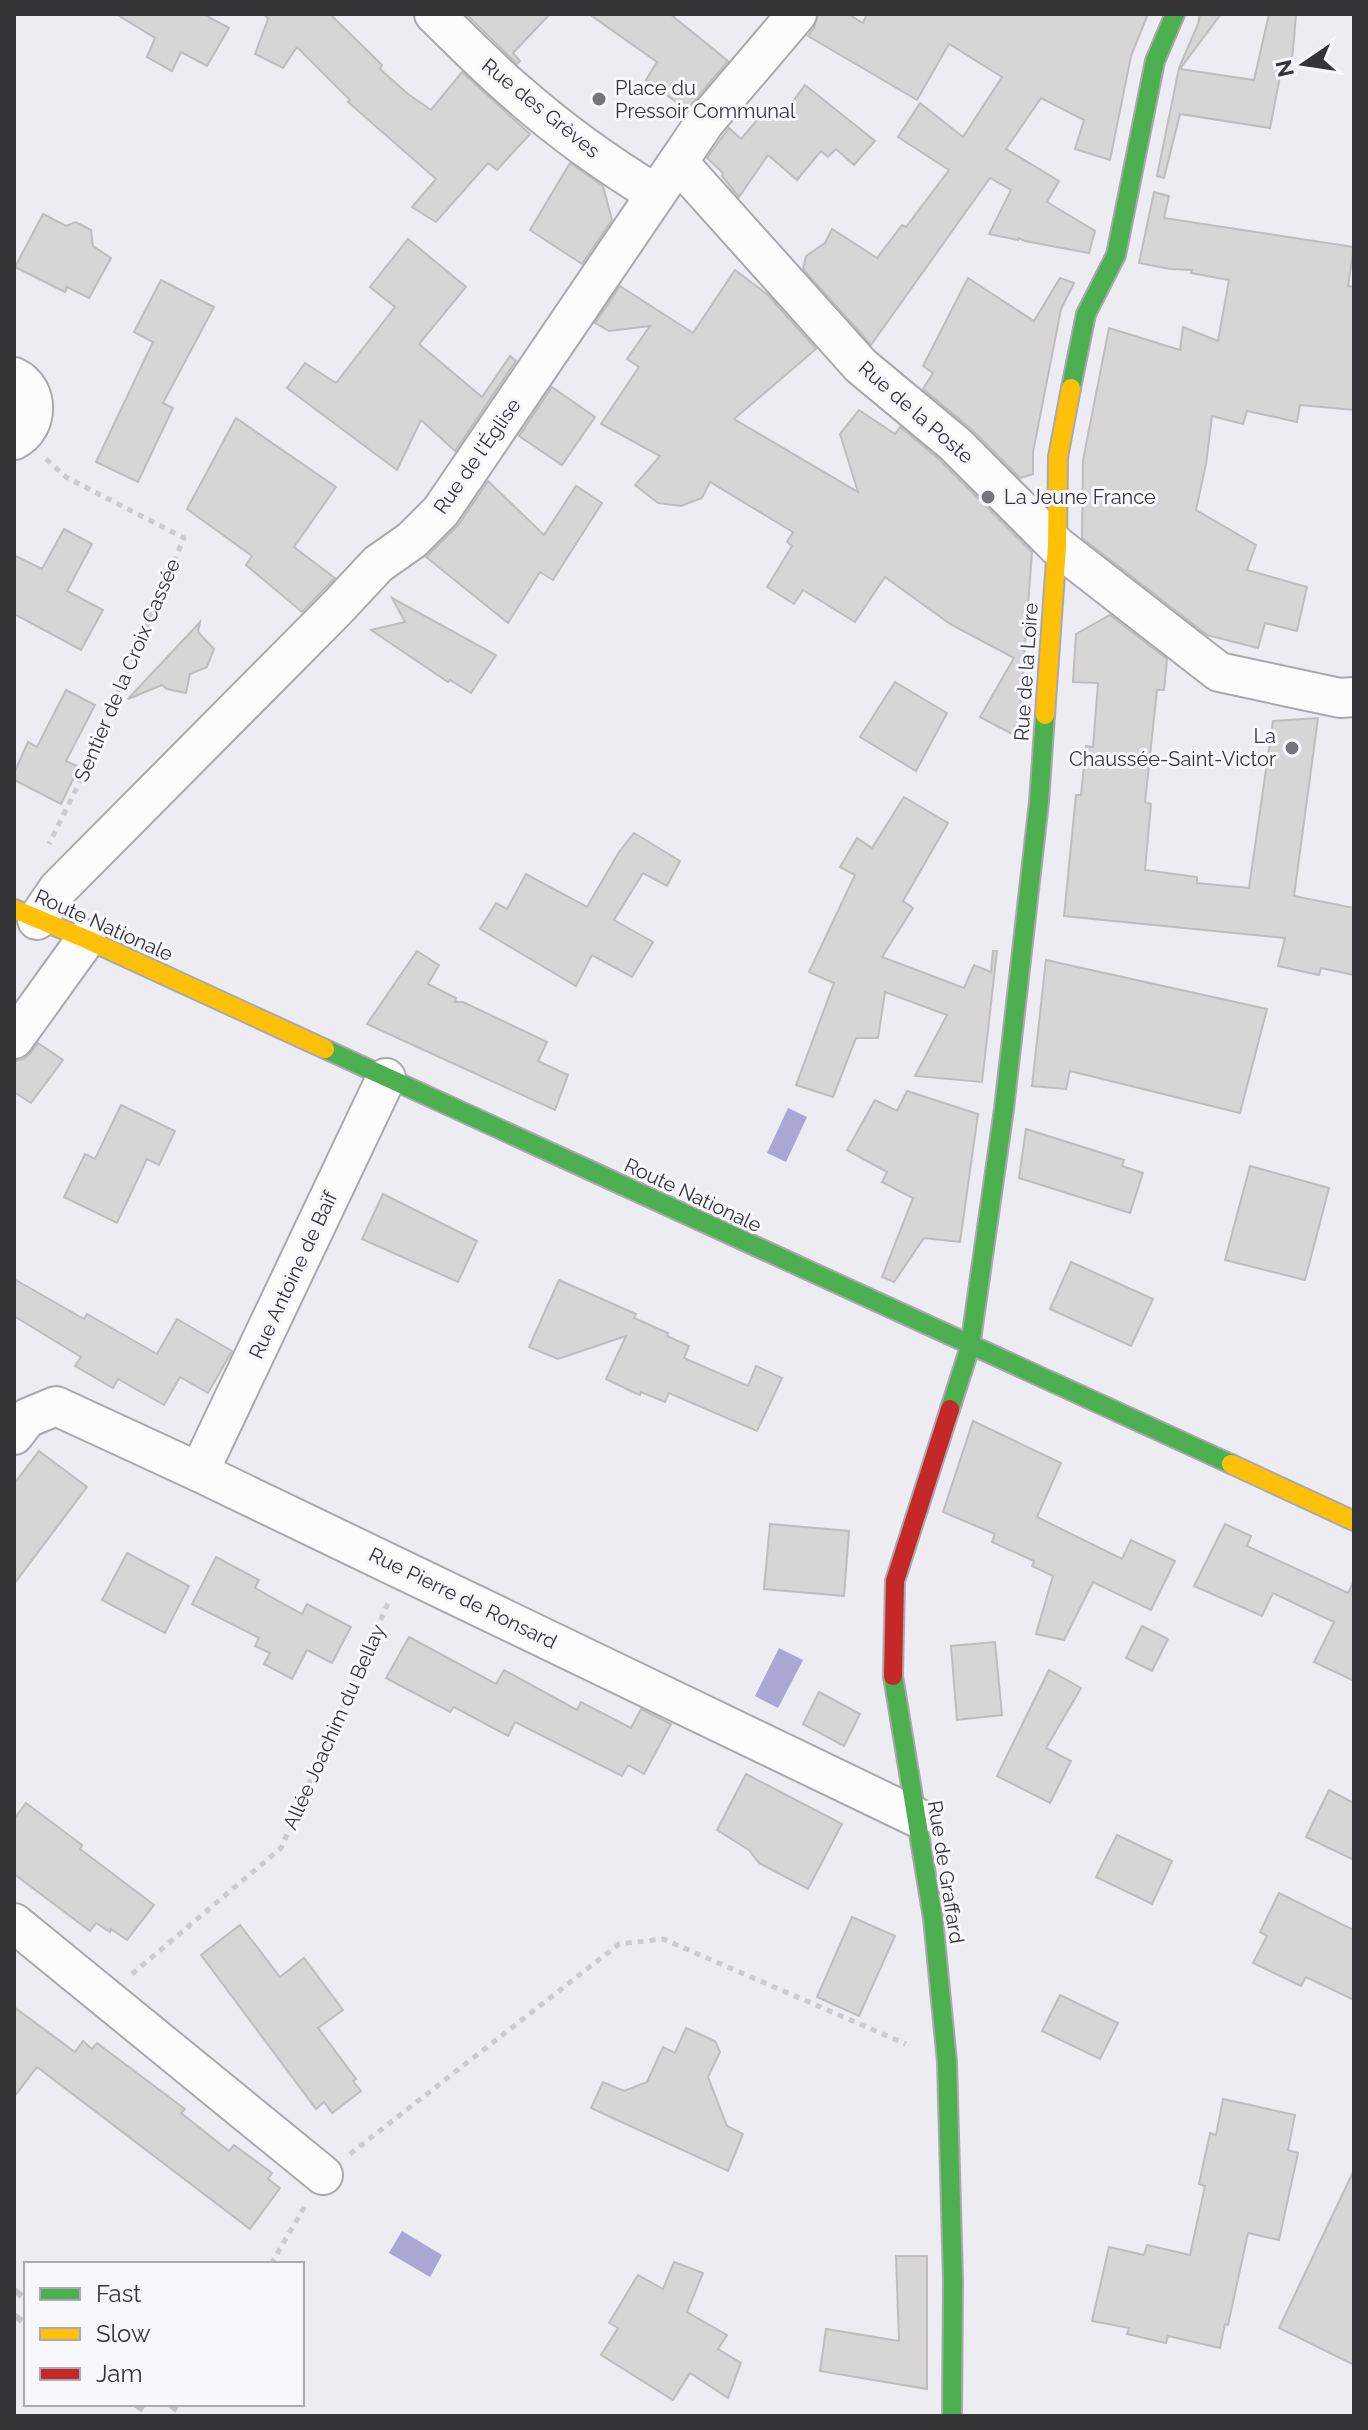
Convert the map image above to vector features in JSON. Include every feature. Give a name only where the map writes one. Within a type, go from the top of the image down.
[{"type":"street","name":"Rue des Grèves","points":[[434,14],[548,119],[627,177],[656,194]]},
{"type":"street","name":"Rue de l'Église","points":[[26,914],[58,889],[378,564],[412,540],[441,511],[705,122],[797,14]]},
{"type":"street","name":"Rue de la Loire","points":[[970,1347],[1004,1109],[1037,818],[1057,546],[1058,457],[1086,314],[1116,255],[1155,61],[1175,14]]},
{"type":"street","name":"Rue de la Poste","points":[[678,162],[861,366],[955,444],[1057,546],[1219,672],[1340,698],[1354,697]]},
{"type":"street","points":[[14,377],[31,394],[34,417],[18,438]]},
{"type":"street","name":"Route Nationale","points":[[26,914],[1354,1521]]},
{"type":"street","points":[[14,1039],[86,939]]},
{"type":"street","name":"Rue Antoine de Baïf","points":[[199,1472],[386,1078]]},
{"type":"street","name":"Rue de Graffard","points":[[952,2416],[953,2281],[947,2062],[933,1918],[893,1673],[895,1581],[970,1347]]},
{"type":"street","name":"Rue Pierre de Ronsard","points":[[14,1435],[27,1418],[56,1406],[916,1817]]},
{"type":"street","points":[[14,1923],[323,2175]]},
{"type":"path","name":"Sentier de la Croix Cassée","points":[[18,438],[66,477],[184,538],[83,775],[43,856],[58,889]]},
{"type":"path","name":"Allée Joachim du Bellay","points":[[104,1997],[281,1848],[403,1570]]},
{"type":"path","points":[[272,2262],[323,2175],[619,1944],[663,1939],[947,2062]]},
{"type":"water","points":[[788,1108],[807,1117],[786,1162],[767,1153]]},
{"type":"water","points":[[779,1648],[803,1660],[778,1708],[755,1696]]},
{"type":"water","points":[[402,2231],[442,2255],[430,2277],[389,2253]]},
{"type":"building","points":[[116,14],[203,14],[229,28],[207,66],[181,52],[172,71],[147,57],[155,38]]},
{"type":"building","points":[[264,14],[330,14],[382,65],[380,69],[431,110],[462,72],[530,134],[497,170],[488,163],[436,222],[412,207],[436,179],[348,102],[350,100],[297,47],[283,68],[255,54],[268,19]]},
{"type":"building","points":[[466,14],[550,14],[513,53],[520,61],[517,64]]},
{"type":"building","points":[[589,14],[670,14],[728,61],[687,110],[646,80],[657,62]]},
{"type":"building","points":[[818,14],[848,14],[863,23],[867,14],[1148,14],[1131,56],[1110,160],[1075,149],[1084,120],[1041,98],[1006,149],[1059,181],[1047,202],[1095,231],[1089,253],[989,234],[1011,190],[990,178],[871,345],[803,269],[806,256],[825,243],[832,229],[877,258],[902,225],[906,227],[949,170],[898,137],[920,103],[963,137],[1002,77],[949,44],[917,100],[808,36]]},
{"type":"building","points":[[1200,14],[1221,14],[1180,69],[1254,80],[1269,14],[1296,15],[1292,61],[1283,61],[1270,128],[1180,114],[1164,178],[1157,176],[1179,68]]},
{"type":"building","points":[[805,85],[875,141],[854,165],[836,149],[828,157],[821,151],[797,180],[768,155],[739,197],[722,176],[723,173],[707,158],[729,128],[741,139],[769,106],[782,116]]},
{"type":"building","points":[[570,163],[603,186],[612,220],[582,264],[530,230]]},
{"type":"building","points":[[1154,192],[1169,196],[1164,218],[1354,247],[1348,286],[1354,287],[1354,410],[1300,405],[1297,422],[1247,411],[1243,424],[1212,416],[1196,510],[1256,545],[1247,570],[1307,587],[1297,631],[1265,623],[1258,648],[1207,635],[1082,538],[1083,460],[1109,328],[1180,350],[1183,327],[1218,341],[1229,280],[1191,273],[1192,270],[1139,263]]},
{"type":"building","points":[[43,214],[66,226],[76,222],[91,230],[93,246],[111,258],[89,298],[67,287],[65,292],[15,267]]},
{"type":"building","points":[[408,239],[466,287],[419,344],[482,397],[510,356],[516,361],[455,451],[421,420],[397,470],[287,388],[305,363],[336,383],[395,307],[370,287]]},
{"type":"building","points":[[735,270],[768,295],[816,349],[734,419],[858,492],[840,434],[859,410],[895,434],[900,427],[940,460],[1032,552],[1018,737],[980,717],[1014,658],[950,624],[885,577],[855,622],[803,590],[794,604],[767,587],[792,546],[787,542],[793,532],[710,482],[702,498],[681,506],[658,503],[635,485],[660,456],[601,424],[639,367],[627,359],[650,326],[609,331],[595,323],[620,286],[693,333]]},
{"type":"building","points":[[968,278],[1034,321],[1060,278],[1074,283],[1061,309],[1033,452],[1033,474],[1020,478],[970,428],[923,389],[933,373],[923,366]]},
{"type":"building","points":[[161,280],[214,307],[163,403],[173,408],[138,482],[96,462],[153,342],[134,332]]},
{"type":"building","points":[[552,387],[595,417],[562,465],[519,436]]},
{"type":"building","points":[[236,418],[336,487],[294,547],[335,578],[302,612],[246,565],[252,556],[187,509]]},
{"type":"building","points":[[488,481],[544,535],[576,486],[602,503],[553,580],[540,572],[508,623],[426,557],[459,524]]},
{"type":"building","points":[[64,529],[92,544],[67,591],[103,610],[81,650],[14,614],[14,555],[42,569]]},
{"type":"building","points":[[392,598],[496,655],[471,693],[450,680],[448,682],[371,630],[405,622]]},
{"type":"building","points":[[1110,615],[1167,659],[1164,690],[1157,690],[1145,802],[1151,804],[1145,870],[1197,877],[1197,883],[1249,888],[1273,721],[1318,718],[1294,896],[1354,908],[1354,975],[1321,968],[1319,975],[1278,966],[1285,938],[1064,916],[1076,795],[1081,795],[1086,746],[1093,747],[1098,683],[1073,682],[1076,634]]},
{"type":"building","points":[[200,622],[198,632],[214,649],[207,667],[190,674],[186,693],[162,685],[128,699]]},
{"type":"building","points":[[895,682],[947,713],[916,771],[860,737]]},
{"type":"building","points":[[66,690],[95,705],[66,761],[79,767],[61,804],[14,780],[14,773],[28,742],[37,747]]},
{"type":"building","points":[[904,797],[948,823],[903,901],[913,908],[882,957],[964,988],[974,965],[991,972],[993,951],[997,951],[982,1082],[915,1076],[947,1015],[885,992],[878,1038],[856,1038],[833,1097],[796,1085],[834,983],[809,972],[855,875],[840,867],[857,838],[872,848]]},
{"type":"building","points":[[634,833],[680,861],[667,886],[643,873],[614,920],[653,942],[632,977],[592,955],[576,986],[480,929],[496,903],[507,909],[526,874],[587,907],[619,852]]},
{"type":"building","points":[[417,951],[439,965],[428,984],[456,998],[455,1002],[463,1002],[547,1042],[538,1061],[568,1075],[555,1110],[367,1024]]},
{"type":"building","points":[[1046,960],[1267,1009],[1240,1113],[1070,1071],[1066,1089],[1032,1086]]},
{"type":"building","points":[[38,1043],[63,1060],[31,1103],[14,1092],[14,1064],[24,1059]]},
{"type":"building","points":[[907,1091],[978,1114],[960,1242],[924,1238],[894,1282],[882,1277],[913,1198],[882,1182],[887,1172],[847,1150],[875,1100],[897,1111]]},
{"type":"building","points":[[121,1105],[175,1131],[159,1165],[147,1159],[117,1223],[64,1197],[85,1154],[95,1159]]},
{"type":"building","points":[[1026,1129],[1124,1160],[1122,1166],[1143,1173],[1130,1213],[1019,1178]]},
{"type":"building","points":[[1250,1166],[1329,1188],[1305,1280],[1225,1260]]},
{"type":"building","points":[[383,1194],[477,1241],[458,1282],[362,1239]]},
{"type":"building","points":[[1071,1262],[1153,1299],[1131,1346],[1050,1309]]},
{"type":"building","points":[[14,1279],[84,1319],[87,1314],[157,1354],[177,1319],[232,1351],[208,1393],[180,1377],[164,1405],[118,1379],[113,1388],[75,1366],[81,1357],[14,1316]]},
{"type":"building","points":[[559,1280],[636,1314],[634,1318],[689,1346],[684,1358],[748,1386],[756,1366],[782,1378],[757,1431],[669,1393],[665,1402],[641,1392],[640,1395],[606,1379],[626,1336],[558,1359],[529,1347]]},
{"type":"building","points":[[973,1421],[1061,1463],[1037,1517],[1122,1559],[1131,1540],[1175,1561],[1151,1610],[1093,1582],[1064,1640],[1036,1634],[1053,1576],[1032,1566],[1034,1561],[992,1542],[995,1534],[943,1512]]},
{"type":"building","points":[[39,1451],[87,1487],[14,1584],[14,1484]]},
{"type":"building","points":[[770,1524],[849,1531],[844,1596],[764,1589]]},
{"type":"building","points":[[1225,1524],[1251,1536],[1247,1546],[1348,1593],[1354,1581],[1354,1681],[1314,1662],[1334,1622],[1273,1593],[1262,1616],[1194,1586]]},
{"type":"building","points":[[127,1553],[189,1586],[165,1633],[102,1600]]},
{"type":"building","points":[[216,1557],[259,1580],[255,1588],[302,1614],[307,1604],[351,1627],[332,1663],[307,1650],[292,1679],[264,1664],[270,1653],[255,1646],[259,1638],[192,1604]]},
{"type":"building","points":[[1142,1626],[1168,1639],[1152,1671],[1126,1658]]},
{"type":"building","points":[[409,1637],[496,1684],[504,1670],[577,1710],[581,1702],[631,1728],[641,1709],[671,1724],[644,1774],[628,1765],[622,1776],[515,1722],[508,1736],[454,1707],[450,1712],[386,1678]]},
{"type":"building","points":[[995,1642],[1002,1715],[957,1720],[951,1646]]},
{"type":"building","points":[[1049,1670],[1081,1688],[1046,1748],[1071,1761],[1050,1803],[997,1776]]},
{"type":"building","points":[[819,1692],[860,1714],[844,1746],[803,1724]]},
{"type":"building","points":[[746,1774],[842,1824],[808,1889],[759,1863],[749,1850],[717,1830]]},
{"type":"building","points":[[1329,1790],[1354,1803],[1354,1860],[1306,1837]]},
{"type":"building","points":[[26,1803],[154,1905],[127,1940],[96,1923],[90,1931],[14,1874],[14,1819]]},
{"type":"building","points":[[1117,1835],[1172,1861],[1152,1904],[1096,1877]]},
{"type":"building","points":[[1279,1893],[1354,1930],[1354,2000],[1306,1977],[1301,1986],[1253,1963],[1267,1936],[1260,1932]]},
{"type":"building","points":[[852,1917],[895,1936],[859,2016],[817,1997]]},
{"type":"building","points":[[240,1925],[280,1977],[304,1958],[343,2010],[318,2028],[356,2079],[353,2081],[361,2091],[332,2113],[324,2102],[316,2109],[201,1955]]},
{"type":"building","points":[[1060,1995],[1118,2023],[1100,2059],[1042,2031]]},
{"type":"building","points":[[14,2007],[75,2052],[83,2041],[92,2049],[97,2043],[185,2109],[181,2113],[229,2151],[234,2145],[272,2173],[268,2179],[280,2188],[250,2229],[37,2067],[14,2097]]},
{"type":"building","points":[[686,2028],[715,2041],[720,2052],[708,2077],[727,2126],[743,2134],[728,2171],[591,2108],[603,2082],[624,2091],[647,2082],[663,2047],[675,2053]]},
{"type":"building","points":[[1223,2099],[1295,2115],[1288,2150],[1298,2153],[1279,2240],[1248,2233],[1220,2348],[1168,2336],[1166,2343],[1127,2334],[1129,2328],[1092,2321],[1109,2247],[1144,2255],[1147,2245],[1190,2255],[1205,2186],[1199,2184],[1210,2133],[1216,2135]]},
{"type":"building","points":[[1354,2170],[1354,2365],[1279,2328]]},
{"type":"building","points":[[896,2256],[927,2256],[927,2389],[820,2371],[826,2329],[899,2341]]},
{"type":"building","points":[[674,2262],[703,2273],[687,2312],[727,2335],[718,2349],[741,2363],[728,2398],[690,2373],[673,2400],[601,2355],[618,2328],[609,2323],[638,2275],[663,2289]]},
{"type":"railway","points":[[14,2290],[24,2298]]},
{"type":"railway","points":[[14,2315],[24,2322]]},
{"type":"railway","points":[[138,2406],[151,2416]]},
{"type":"railway","points":[[172,2406],[185,2416]]},
{"type":"traffic: fast","points":[[1071,388],[1086,314],[1116,255],[1155,61],[1175,14]]},
{"type":"traffic: fast","points":[[950,1409],[970,1347],[1004,1109],[1039,802],[1045,715]]},
{"type":"traffic: fast","points":[[325,1049],[1231,1464]]},
{"type":"traffic: fast","points":[[893,1676],[933,1918],[947,2062],[953,2281],[952,2416]]},
{"type":"traffic: slow","points":[[1045,715],[1057,546],[1058,457],[1071,388]]},
{"type":"traffic: slow","points":[[14,909],[325,1049]]},
{"type":"traffic: slow","points":[[1231,1464],[1354,1521]]},
{"type":"traffic: jam","points":[[893,1676],[895,1581],[950,1409]]},
{"type":"place","name":"Place du Pressoir Communal","points":[[599,99]]},
{"type":"place","name":"La Jeune France","points":[[988,497]]},
{"type":"place","name":"La Chaussée-Saint-Victor","points":[[1292,748]]}]
